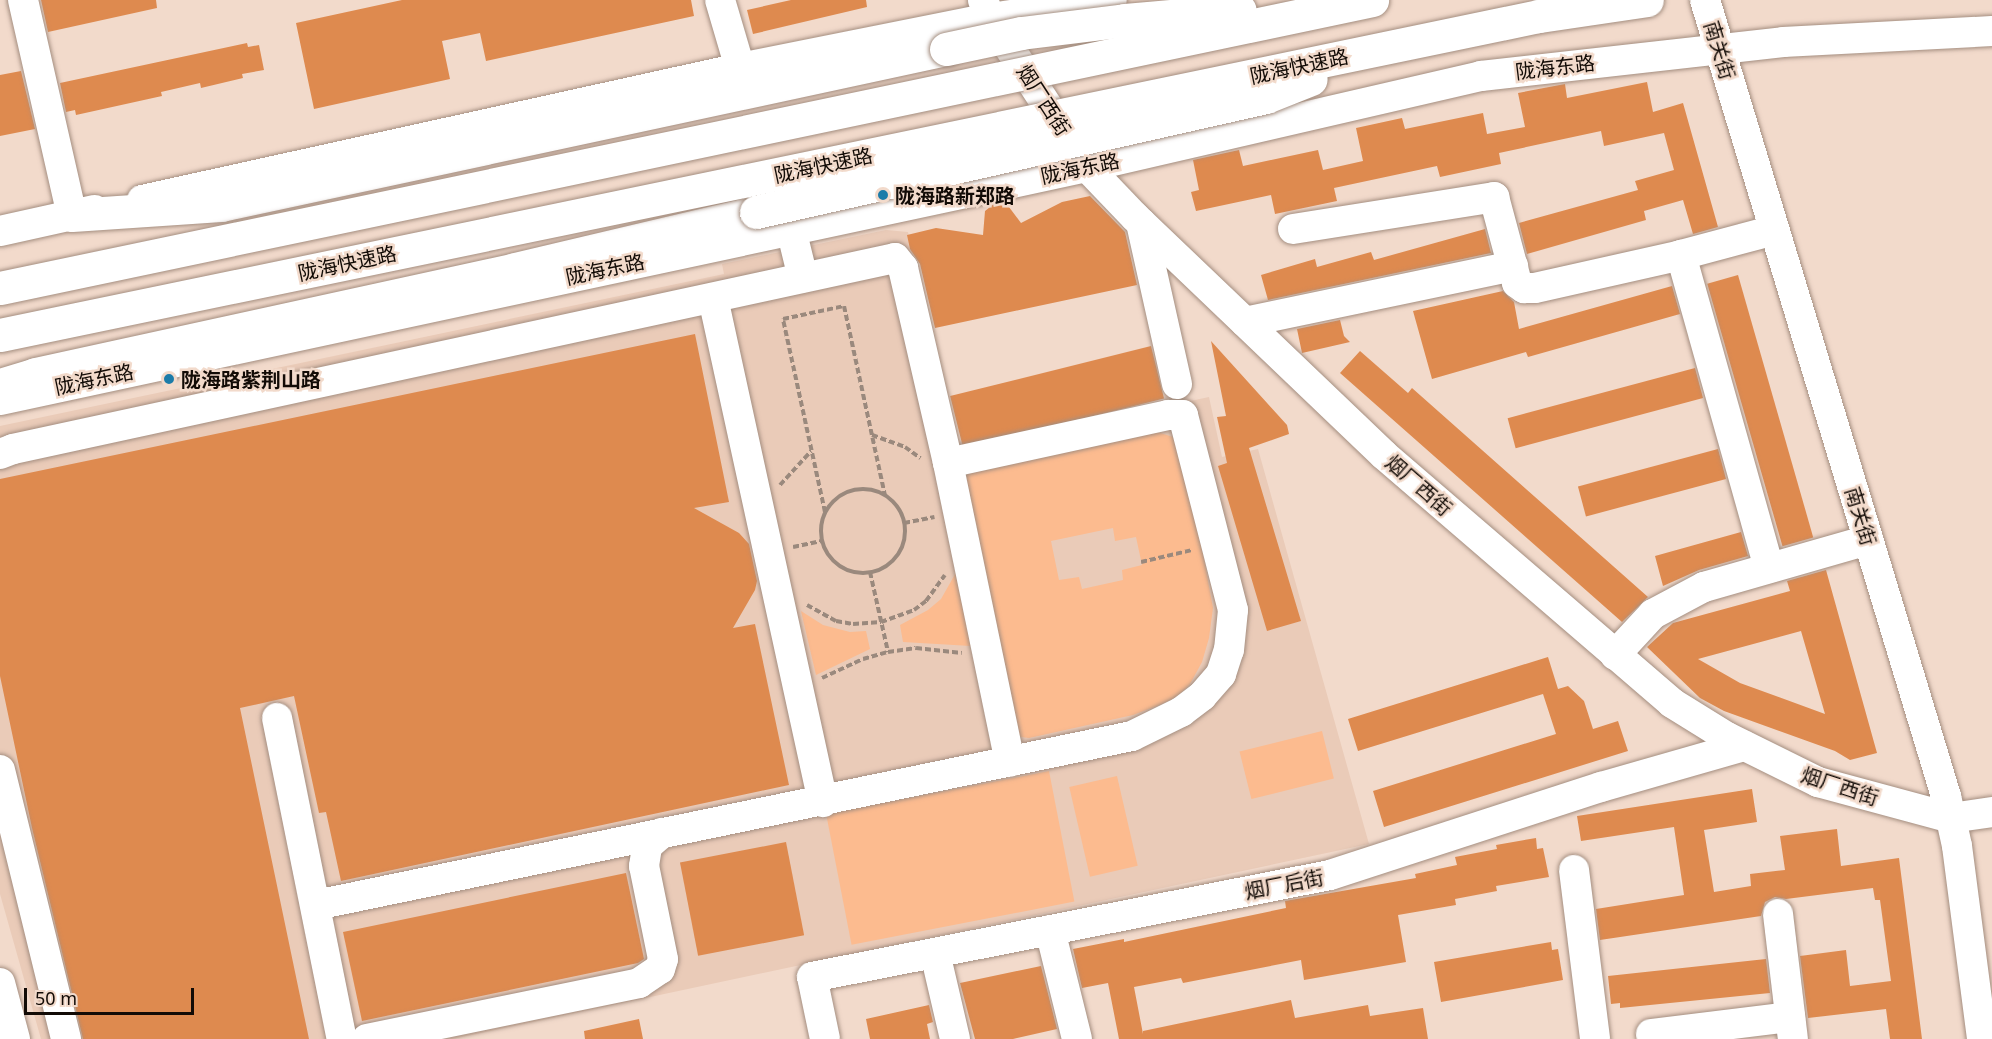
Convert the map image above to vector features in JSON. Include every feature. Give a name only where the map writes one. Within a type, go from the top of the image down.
[{"type":"highway","points":[[72,215],[221,205],[1021,33],[1125,20],[1349,0]]},
{"type":"highway","points":[[0,288],[1372,0]]},
{"type":"highway","name":"陇海快速路","points":[[0,334],[1539,16],[1647,0]]},
{"type":"highway","points":[[0,386],[34,374],[515,269],[1266,97],[1397,45]]},
{"type":"street","points":[[23,0],[72,215]]},
{"type":"street","points":[[720,0],[740,68]]},
{"type":"street","points":[[0,231],[740,68],[987,9],[1112,0]]},
{"type":"street","name":"南关街","points":[[1705,0],[1951,818],[1982,1039]]},
{"type":"street","name":"烟厂西街","points":[[987,9],[1087,166],[1141,223],[1384,455],[1672,703],[1744,746],[1818,782],[1951,818]]},
{"type":"street","name":"陇海东路","points":[[0,400],[1087,166],[1481,76],[1784,42],[1992,31]]},
{"type":"street","points":[[1293,229],[1494,197],[1517,283],[1524,288],[1535,288],[1681,255],[1774,230]]},
{"type":"street","points":[[1141,223],[1177,384]]},
{"type":"street","points":[[791,229],[803,278]]},
{"type":"street","points":[[1681,255],[1769,568]]},
{"type":"street","points":[[0,454],[24,446],[895,258],[903,268],[937,462],[964,537],[1010,762]]},
{"type":"street","points":[[1245,322],[1513,266]]},
{"type":"street","points":[[713,298],[823,802]]},
{"type":"street","points":[[316,905],[823,802],[1132,736],[1181,712],[1202,696],[1221,674],[1229,650],[1233,610],[1183,415],[1168,415],[937,462]]},
{"type":"street","points":[[1616,655],[1653,614],[1669,603],[1704,587],[1868,540]]},
{"type":"street","points":[[277,718],[342,1039]]},
{"type":"street","name":"烟厂后街","points":[[825,1039],[812,977],[1330,875],[1601,787],[1744,746]]},
{"type":"street","points":[[0,770],[66,1039]]},
{"type":"street","points":[[1951,818],[1992,812]]},
{"type":"street","points":[[367,1039],[639,983],[660,969],[663,959],[644,866],[646,846],[662,833]]},
{"type":"street","points":[[1574,870],[1595,1039]]},
{"type":"street","points":[[1651,1034],[1791,1028],[1778,914]]},
{"type":"street","points":[[1050,930],[1077,1039]]},
{"type":"street","points":[[935,953],[955,1039]]},
{"type":"street","points":[[0,983],[15,1039]]},
{"type":"path","points":[[825,512],[783,319],[844,306],[885,495]]},
{"type":"path","points":[[872,435],[937,462]]},
{"type":"path","points":[[759,512],[812,450]]},
{"type":"path","points":[[867,489],[885,495],[899,510],[904,523],[903,543],[892,561],[870,572],[851,572],[832,560],[821,540],[820,527],[825,512],[831,503],[854,490],[867,489]]},
{"type":"path","points":[[775,580],[818,613],[836,621],[853,624],[881,622],[914,610],[926,601],[939,586],[964,537]]},
{"type":"path","points":[[1141,562],[1216,544]]},
{"type":"path","points":[[870,572],[888,652]]},
{"type":"path","points":[[800,695],[840,668],[888,652],[916,648],[950,650],[989,659]]},
{"type":"shaded area","points":[[886,230],[908,232],[956,451],[1209,397],[1222,457],[1258,449],[1369,844],[453,1039],[41,1039],[0,894],[0,426],[724,274],[722,264]]},
{"type":"shaded area","points":[[1154,431],[1173,437],[1179,447],[1213,608],[1209,638],[1202,662],[1190,684],[1177,697],[1133,715],[1029,738],[1021,737],[1014,731],[965,476],[973,471]],"holes":[[[1113,528],[1115,541],[1136,537],[1142,565],[1122,570],[1123,580],[1082,589],[1079,577],[1059,580],[1051,541]]]},
{"type":"shaded area","points":[[958,569],[971,646],[903,642],[900,625],[928,610],[941,599]]},
{"type":"shaded area","points":[[801,611],[823,625],[850,632],[866,631],[870,649],[816,675]]},
{"type":"shaded area","points":[[1322,731],[1334,779],[1251,799],[1240,752]]},
{"type":"shaded area","points":[[1049,771],[1074,902],[852,945],[826,814]]},
{"type":"shaded area","points":[[1117,776],[1138,866],[1090,877],[1069,787]]},
{"type":"building","points":[[41,0],[156,0],[157,8],[48,32]]},
{"type":"building","points":[[402,0],[691,0],[694,16],[486,61],[480,33],[442,41],[450,79],[314,109],[296,23]]},
{"type":"building","points":[[791,0],[866,0],[867,7],[753,34],[747,10]]},
{"type":"building","points":[[247,43],[248,47],[259,45],[264,70],[242,74],[243,78],[201,88],[200,83],[161,92],[162,96],[76,115],[75,110],[66,112],[60,83]]},
{"type":"building","points":[[21,71],[35,129],[0,136],[0,75]]},
{"type":"building","points":[[1647,82],[1653,112],[1683,103],[1718,227],[1693,234],[1683,200],[1644,211],[1646,220],[1527,254],[1519,223],[1638,190],[1635,181],[1674,170],[1664,133],[1604,146],[1601,131],[1499,153],[1501,164],[1440,177],[1437,166],[1334,188],[1337,201],[1275,214],[1271,195],[1196,211],[1191,192],[1199,190],[1193,160],[1239,150],[1243,166],[1318,150],[1323,170],[1363,161],[1356,128],[1402,118],[1405,129],[1483,113],[1487,134],[1525,127],[1518,93],[1565,84],[1567,98]]},
{"type":"building","points":[[1090,196],[1125,232],[1137,285],[935,328],[920,264],[910,249],[907,235],[936,228],[983,235],[985,211],[994,204],[1009,207],[1021,223],[1062,202]]},
{"type":"building","points":[[1485,229],[1491,253],[1268,300],[1261,275],[1315,259],[1317,267],[1371,252],[1374,260]]},
{"type":"building","points":[[1738,275],[1813,537],[1782,546],[1707,284]]},
{"type":"building","points":[[1672,286],[1680,314],[1528,357],[1526,352],[1432,379],[1413,311],[1503,291],[1514,302],[1519,329]]},
{"type":"building","points":[[1340,320],[1344,336],[1350,342],[1302,353],[1297,329]]},
{"type":"building","points":[[695,334],[729,502],[694,508],[739,533],[749,544],[757,581],[755,590],[733,628],[755,624],[789,785],[341,881],[326,812],[319,813],[294,696],[240,708],[309,1039],[83,1039],[32,828],[0,676],[0,479]]},
{"type":"building","points":[[1211,341],[1287,425],[1289,434],[1249,448],[1301,621],[1267,631],[1218,466],[1227,463],[1217,417],[1226,416]]},
{"type":"building","points":[[1151,346],[1164,398],[963,448],[950,396]]},
{"type":"building","points":[[1360,351],[1408,393],[1412,388],[1648,597],[1622,622],[1340,373]]},
{"type":"building","points":[[1695,368],[1703,398],[1516,448],[1508,418]]},
{"type":"building","points":[[1718,449],[1726,479],[1586,516],[1578,487]]},
{"type":"building","points":[[1741,532],[1748,556],[1699,570],[1663,586],[1655,556]]},
{"type":"building","points":[[1826,570],[1877,753],[1850,760],[1835,751],[1724,711],[1700,698],[1647,647],[1673,623],[1790,591],[1787,581]],"holes":[[[1801,631],[1825,714],[1740,683],[1698,659]]]},
{"type":"building","points":[[1548,657],[1558,689],[1568,686],[1584,701],[1593,729],[1618,721],[1628,751],[1384,827],[1373,791],[1556,734],[1543,694],[1358,751],[1348,719]]},
{"type":"building","points":[[1752,789],[1757,822],[1704,830],[1714,892],[1751,886],[1750,874],[1785,870],[1780,836],[1837,829],[1841,866],[1899,858],[1922,1039],[1890,1039],[1886,1009],[1808,1018],[1800,956],[1846,950],[1850,986],[1891,981],[1880,900],[1875,900],[1873,888],[1786,899],[1775,897],[1765,902],[1761,916],[1600,940],[1596,909],[1684,895],[1674,827],[1581,841],[1577,816]]},
{"type":"building","points":[[1536,838],[1537,849],[1543,848],[1549,877],[1496,886],[1497,891],[1455,899],[1456,905],[1398,915],[1406,962],[1304,980],[1301,960],[1183,983],[1181,978],[1134,987],[1143,1034],[1143,1031],[1291,1000],[1295,1018],[1368,1005],[1370,1016],[1423,1008],[1428,1039],[1119,1039],[1108,983],[1082,988],[1073,949],[1124,939],[1124,942],[1286,908],[1285,901],[1416,878],[1415,874],[1457,865],[1455,857],[1497,849],[1496,845]]},
{"type":"building","points":[[786,842],[804,935],[698,956],[680,863]]},
{"type":"building","points":[[626,873],[644,959],[638,963],[362,1021],[343,932]]},
{"type":"building","points":[[1551,942],[1552,950],[1558,949],[1563,980],[1441,1002],[1434,962]]},
{"type":"building","points":[[1766,959],[1770,993],[1620,1008],[1620,1003],[1611,1004],[1608,976]]},
{"type":"building","points":[[1041,966],[1057,1029],[1013,1039],[975,1039],[960,983]]},
{"type":"building","points":[[929,1005],[933,1022],[927,1024],[930,1039],[870,1039],[866,1019]]},
{"type":"building","points":[[639,1019],[643,1039],[585,1039],[584,1031]]},
{"type":"place","name":"陇海路新郑路","points":[[883,195]]},
{"type":"place","name":"陇海路紫荆山路","points":[[169,379]]}]
